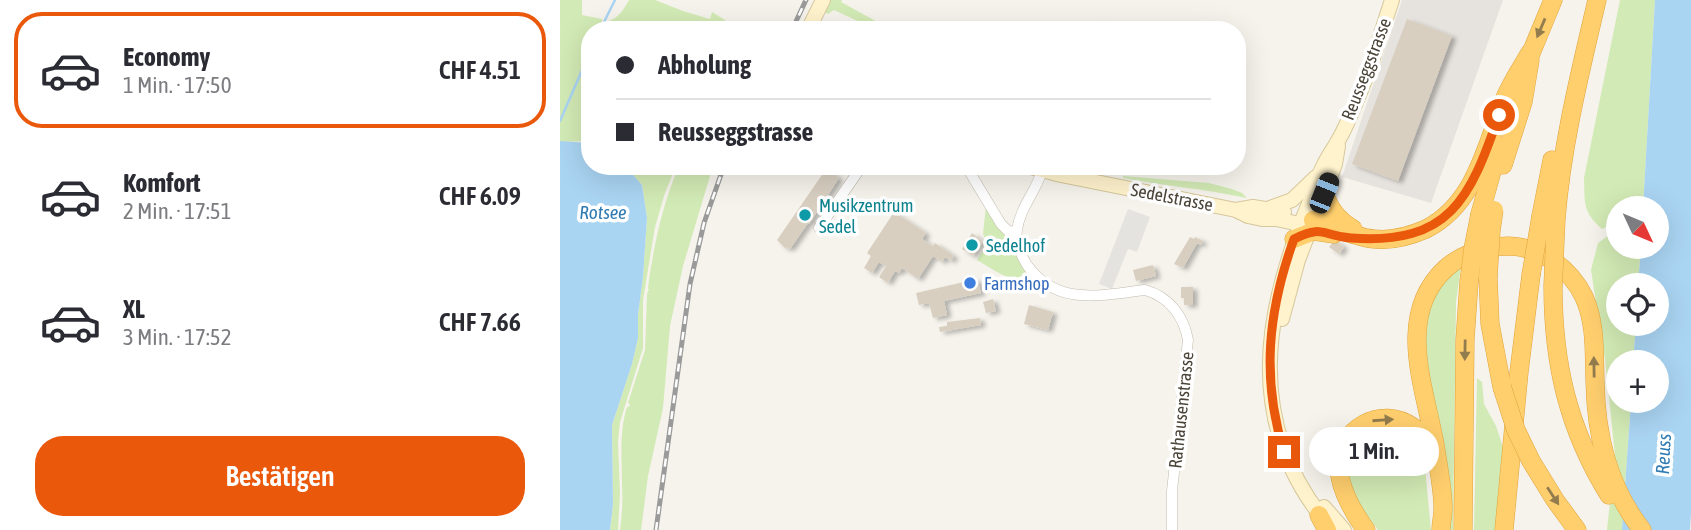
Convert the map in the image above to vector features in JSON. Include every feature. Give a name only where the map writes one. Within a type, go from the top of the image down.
[{"type":"highway","points":[[1301,230],[1364,238],[1409,236],[1438,222],[1454,208],[1479,170],[1505,97],[1530,53],[1553,0]]},
{"type":"highway","points":[[1589,0],[1553,153],[1548,218],[1555,342],[1563,389],[1579,436],[1606,491],[1633,530]]},
{"type":"highway","points":[[1504,530],[1518,372],[1531,275],[1562,161],[1597,0]]},
{"type":"highway","points":[[1464,530],[1465,352],[1473,249],[1523,102],[1530,53]]},
{"type":"highway","points":[[1324,193],[1338,219],[1364,238]]},
{"type":"highway","points":[[1487,212],[1491,231],[1488,277],[1490,324],[1502,387],[1516,430],[1531,461],[1577,530]]},
{"type":"highway","points":[[1441,526],[1443,509],[1437,460],[1417,356],[1418,318],[1424,298],[1440,274],[1456,260],[1472,252],[1506,246],[1539,253],[1560,266],[1578,286],[1592,321],[1598,427],[1602,447],[1622,500],[1642,530]]},
{"type":"highway","points":[[1366,530],[1344,492],[1339,459],[1344,442],[1354,430],[1368,421],[1383,418],[1398,419],[1412,426],[1427,444],[1433,462],[1441,526]]},
{"type":"main road","points":[[812,21],[823,0]]},
{"type":"main road","name":"Reusseggstrasse","points":[[1333,530],[1323,523],[1301,488],[1284,452],[1274,418],[1269,360],[1273,320],[1280,286],[1319,174],[1339,138],[1364,82],[1392,0]]},
{"type":"main road","name":"Reusseggstrasse","points":[[1339,138],[1335,164],[1324,193],[1301,230],[1280,329],[1278,371],[1286,429],[1301,470],[1324,507],[1344,530]]},
{"type":"main road","points":[[1264,214],[1301,194],[1319,174]]},
{"type":"main road","name":"Sedelstrasse","points":[[1062,175],[1236,210],[1253,207],[1264,214]]},
{"type":"main road","points":[[1264,214],[1301,230]]},
{"type":"main road","points":[[1264,214],[1287,237],[1301,230]]},
{"type":"street","points":[[819,228],[856,175]]},
{"type":"street","points":[[971,175],[1001,224],[1016,232],[1040,175]]},
{"type":"street","name":"Rathausenstrasse","points":[[1016,232],[1024,260],[1041,281],[1055,289],[1079,295],[1145,290],[1168,303],[1185,325],[1188,340],[1172,491],[1172,530]]},
{"type":"shaded area","points":[[1402,0],[1503,0],[1431,203],[1342,177]]},
{"type":"shaded area","points":[[1128,209],[1150,217],[1137,252],[1128,249],[1112,289],[1099,284]]},
{"type":"green space","points":[[560,0],[582,0],[582,15],[602,21],[581,21],[581,141],[560,141]]},
{"type":"green space","points":[[629,0],[655,0],[710,19],[712,12],[725,20],[607,21],[615,18]]},
{"type":"green space","points":[[831,0],[842,0],[841,2],[876,21],[858,21],[834,10],[828,14],[824,12]]},
{"type":"green space","points":[[1620,0],[1655,0],[1644,196],[1606,196],[1606,227],[1602,229],[1588,212],[1584,178]]},
{"type":"green space","points":[[633,175],[672,175],[655,227],[643,300],[643,348],[620,422],[618,530],[610,530],[613,504],[612,425],[638,338],[647,218],[642,185]]},
{"type":"green space","points":[[675,175],[710,175],[683,266],[670,326],[663,408],[648,476],[641,530],[620,530],[623,426],[645,350],[649,280],[668,194]]},
{"type":"green space","points":[[1123,176],[1209,183],[1232,189],[1247,198],[1138,181]]},
{"type":"green space","points":[[986,206],[1012,239],[1019,261],[1028,276],[1025,282],[1006,277],[977,260],[988,243],[983,234]]},
{"type":"green space","points":[[1606,237],[1606,259],[1640,259],[1639,273],[1606,273],[1606,336],[1635,336],[1634,350],[1606,350],[1606,369],[1591,270],[1598,243]]},
{"type":"green space","points":[[1461,266],[1456,302],[1453,530],[1446,530],[1427,382],[1424,334],[1431,301],[1444,282]]},
{"type":"green space","points":[[1477,378],[1482,382],[1484,404],[1503,447],[1497,530],[1474,530]]},
{"type":"green space","points":[[1611,413],[1630,413],[1622,530],[1607,530],[1615,455]]},
{"type":"green space","points":[[1386,428],[1399,430],[1410,437],[1424,457],[1431,530],[1378,530],[1353,491],[1349,467],[1355,446],[1372,432]]},
{"type":"water","name":"Reuss","points":[[1655,0],[1691,0],[1690,530],[1622,530],[1630,413],[1669,413],[1669,350],[1634,350],[1635,336],[1669,336],[1669,273],[1639,273],[1640,259],[1670,259],[1670,196],[1644,196]]},
{"type":"water","name":"Rotsee","points":[[560,141],[581,142],[581,175],[633,175],[642,185],[647,218],[638,338],[612,425],[613,504],[610,530],[560,530]]},
{"type":"building","points":[[1407,19],[1452,36],[1398,181],[1352,164]]},
{"type":"building","name":"Musikzentrum Sedel","points":[[822,175],[835,175],[839,178],[790,249],[786,249],[777,240]]},
{"type":"building","points":[[894,212],[926,233],[922,239],[933,246],[935,243],[954,256],[951,261],[945,257],[942,262],[933,256],[918,279],[902,268],[899,273],[895,271],[888,283],[879,277],[886,266],[879,262],[872,273],[864,268],[871,256],[867,253]]},
{"type":"building","name":"Sedelhof","points":[[972,233],[983,241],[973,256],[962,249]]},
{"type":"building","points":[[1190,237],[1203,241],[1201,245],[1197,243],[1183,268],[1174,264]]},
{"type":"building","points":[[1335,240],[1344,247],[1339,254],[1329,247]]},
{"type":"building","points":[[1153,265],[1156,276],[1136,281],[1133,270]]},
{"type":"building","points":[[977,279],[981,293],[944,301],[947,315],[933,318],[929,303],[919,305],[916,293]]},
{"type":"building","points":[[1181,287],[1193,287],[1193,305],[1184,305]]},
{"type":"building","points":[[993,299],[996,311],[986,313],[983,302]]},
{"type":"building","points":[[1029,305],[1053,312],[1048,330],[1024,324]]},
{"type":"building","points":[[980,318],[981,325],[940,332],[939,327],[947,326],[947,322]]},
{"type":"waterway","points":[[604,21],[615,0]]},
{"type":"waterway","points":[[560,121],[581,73]]},
{"type":"railway","points":[[796,21],[806,0]]},
{"type":"railway","points":[[656,530],[690,284],[704,223],[721,175]]},
{"type":"place","name":"Musikzentrum Sedel","points":[[805,215]]},
{"type":"place","name":"Sedelhof","points":[[972,245]]},
{"type":"place","name":"Farmshop","points":[[970,283]]},
{"type":"route","points":[[1284,452],[1271,401],[1269,360],[1277,298],[1294,239],[1314,231],[1348,238],[1398,238],[1431,226],[1444,218],[1464,196],[1479,170],[1499,115]]}]
